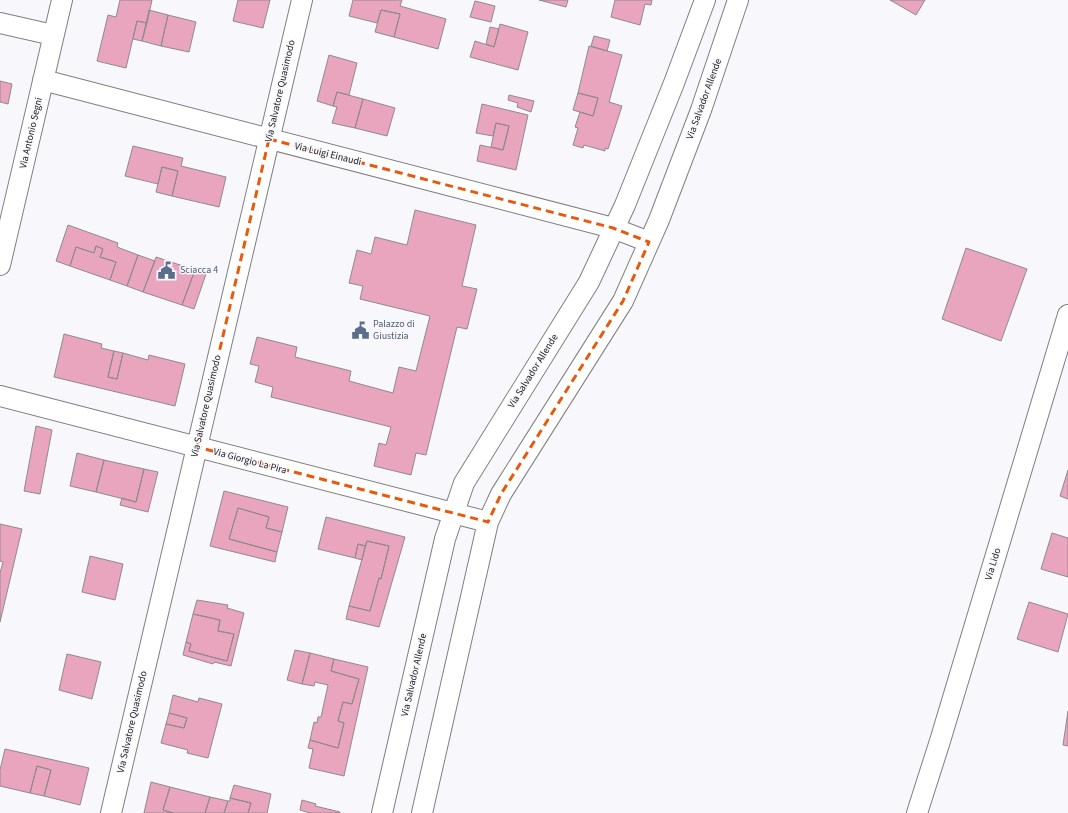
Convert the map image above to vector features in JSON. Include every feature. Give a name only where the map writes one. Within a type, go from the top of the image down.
[{"type":"street","name":"Via Antonio Segni","points":[[0,265],[62,0]]},
{"type":"street","name":"Via Salvatore Quasimodo","points":[[111,813],[302,0]]},
{"type":"street","name":"Via Salvador Allende","points":[[382,813],[445,538],[464,484],[589,282],[625,204],[705,0]]},
{"type":"street","name":"Via Salvador Allende","points":[[422,813],[488,522],[501,494],[623,301],[649,242],[701,110],[738,0]]},
{"type":"street","points":[[0,22],[53,35]]},
{"type":"street","name":"Via Luigi Einaudi","points":[[43,80],[613,228]]},
{"type":"street","points":[[613,228],[649,242]]},
{"type":"street","name":"Via Lido","points":[[917,813],[1068,315]]},
{"type":"street","name":"Via Giorgio La Pira","points":[[0,396],[453,513]]},
{"type":"street","points":[[453,513],[488,522]]},
{"type":"highlighted area","points":[[269,139],[613,228],[649,242],[623,301],[501,494],[488,522],[197,447]]},
{"type":"building","points":[[120,0],[152,0],[147,23],[137,21],[126,68],[97,61],[108,15],[116,17]]},
{"type":"building","points":[[238,0],[270,0],[263,28],[233,21]]},
{"type":"building","points":[[353,0],[402,0],[400,6],[446,19],[438,49],[394,37],[400,14],[381,10],[377,23],[349,16]]},
{"type":"building","points":[[539,0],[568,0],[566,7]]},
{"type":"building","points":[[615,0],[652,0],[651,5],[645,4],[640,25],[611,17]]},
{"type":"building","points":[[890,0],[925,0],[916,15]]},
{"type":"building","points":[[475,1],[495,6],[491,22],[470,17]]},
{"type":"building","points":[[149,10],[168,15],[161,46],[142,41]]},
{"type":"building","points":[[381,10],[400,14],[394,37],[375,32]]},
{"type":"building","points":[[168,15],[196,22],[189,52],[161,46]]},
{"type":"building","points":[[137,21],[147,23],[142,41],[133,39]]},
{"type":"building","points":[[500,24],[528,32],[518,70],[470,57],[475,41],[494,47]]},
{"type":"building","points":[[490,27],[499,29],[494,47],[486,44]]},
{"type":"building","points":[[594,36],[610,40],[607,51],[591,46]]},
{"type":"building","points":[[589,46],[622,55],[609,102],[622,106],[608,149],[605,148],[605,151],[584,145],[583,148],[573,145],[578,128],[575,127],[580,112],[593,116],[598,98],[578,93]]},
{"type":"building","points":[[329,55],[357,63],[349,95],[337,92],[333,106],[317,101]]},
{"type":"building","points":[[0,81],[12,84],[8,104],[0,102]]},
{"type":"building","points":[[337,92],[363,99],[355,128],[332,123],[337,107],[333,106]]},
{"type":"building","points":[[578,93],[598,98],[593,116],[573,110]]},
{"type":"building","points":[[509,95],[534,101],[531,112],[517,107],[518,103],[508,100]]},
{"type":"building","points":[[363,99],[395,108],[387,136],[355,128]]},
{"type":"building","points":[[482,104],[528,115],[516,170],[477,161],[480,145],[503,150],[509,126],[496,123],[493,136],[476,133]]},
{"type":"building","points":[[496,123],[509,126],[503,150],[491,147]]},
{"type":"building","points":[[133,146],[183,158],[181,166],[226,177],[219,207],[172,196],[178,171],[162,167],[158,184],[125,176]]},
{"type":"building","points":[[162,167],[178,171],[172,196],[156,192]]},
{"type":"building","points":[[415,210],[476,225],[462,286],[477,289],[467,329],[457,327],[426,455],[416,453],[411,475],[374,466],[379,443],[386,445],[391,427],[271,397],[273,387],[255,382],[259,366],[250,364],[257,337],[297,347],[295,357],[351,371],[349,381],[393,393],[399,367],[416,371],[430,316],[360,299],[363,286],[349,283],[357,250],[371,254],[375,237],[407,245]]},
{"type":"building","points":[[68,225],[118,243],[117,247],[138,255],[127,286],[110,280],[116,262],[100,257],[103,249],[96,246],[94,253],[76,247],[70,266],[56,261]]},
{"type":"building","points":[[96,246],[103,249],[100,257],[116,262],[110,280],[70,266],[76,247],[94,253]]},
{"type":"building","points":[[966,248],[1027,269],[1001,341],[942,319]]},
{"type":"building","points":[[138,255],[155,261],[143,292],[127,286]]},
{"type":"building","points":[[156,257],[195,270],[182,305],[143,292]]},
{"type":"building","points":[[195,270],[206,274],[194,309],[182,305]]},
{"type":"building","points":[[64,334],[102,344],[101,348],[114,351],[108,377],[117,379],[123,353],[148,360],[149,355],[185,364],[175,406],[54,377]]},
{"type":"building","points":[[114,351],[123,353],[117,379],[108,377]]},
{"type":"building","points":[[36,426],[52,430],[40,494],[24,491]]},
{"type":"building","points":[[77,453],[104,460],[96,492],[70,486]]},
{"type":"building","points":[[104,460],[144,469],[136,502],[96,492]]},
{"type":"building","points":[[144,469],[158,472],[148,512],[120,505],[122,498],[136,502]]},
{"type":"building","points":[[1068,470],[1068,499],[1060,496]]},
{"type":"building","points":[[224,491],[288,507],[282,532],[266,528],[269,517],[238,508],[229,539],[277,552],[275,562],[210,546]]},
{"type":"building","points":[[238,508],[269,517],[266,528],[282,532],[277,552],[229,539]]},
{"type":"building","points":[[326,517],[405,537],[379,627],[346,619],[349,606],[370,611],[379,578],[381,579],[389,546],[367,541],[365,546],[358,544],[355,558],[318,549]]},
{"type":"building","points":[[0,524],[22,529],[0,622],[0,573],[3,562],[0,561]]},
{"type":"building","points":[[1052,533],[1068,538],[1068,577],[1041,569]]},
{"type":"building","points":[[367,541],[389,546],[381,579],[379,578],[370,611],[349,606]]},
{"type":"building","points":[[358,544],[365,546],[362,560],[355,558]]},
{"type":"building","points":[[90,556],[123,564],[115,600],[82,592]]},
{"type":"building","points":[[197,600],[228,605],[227,608],[244,613],[231,666],[214,662],[213,664],[183,655],[186,642],[191,644],[189,651],[227,661],[234,634],[218,631],[220,620],[193,614]]},
{"type":"building","points":[[1029,602],[1068,614],[1058,652],[1017,639]]},
{"type":"building","points":[[193,614],[220,620],[218,631],[234,634],[227,661],[189,651],[191,644],[186,642]]},
{"type":"building","points":[[295,650],[310,653],[302,684],[287,680]]},
{"type":"building","points":[[310,653],[334,659],[331,671],[359,679],[352,704],[343,702],[338,721],[344,723],[338,748],[310,740],[314,722],[317,723],[318,717],[321,717],[328,685],[315,682],[314,686],[302,684]]},
{"type":"building","points":[[67,654],[101,662],[92,699],[59,690]]},
{"type":"building","points":[[334,659],[368,667],[344,776],[309,768],[313,749],[308,748],[310,740],[338,748],[344,723],[338,721],[343,702],[352,704],[359,679],[331,671]]},
{"type":"building","points":[[173,695],[198,702],[199,698],[222,704],[208,758],[187,753],[188,750],[161,743],[166,724],[184,728],[187,718],[169,713]]},
{"type":"building","points":[[1068,711],[1068,746],[1063,745]]},
{"type":"building","points":[[169,713],[187,718],[184,728],[166,724]]},
{"type":"building","points":[[5,749],[89,768],[80,805],[44,796],[51,770],[37,766],[30,793],[0,786],[0,770]]},
{"type":"building","points":[[37,766],[51,770],[44,796],[30,793]]},
{"type":"building","points":[[151,782],[170,787],[163,810],[173,813],[144,813]]},
{"type":"building","points":[[234,785],[271,794],[267,813],[248,813],[251,803],[230,798]]},
{"type":"building","points":[[170,787],[210,797],[205,813],[173,813],[163,810]]},
{"type":"building","points":[[210,797],[228,801],[224,813],[205,813]]},
{"type":"building","points":[[230,798],[251,803],[248,813],[224,813]]},
{"type":"building","points":[[302,800],[316,804],[315,806],[340,813],[310,813],[300,810]]},
{"type":"place","name":"Sciacca 4","points":[[167,270]]},
{"type":"place","name":"Palazzo di Giustizia","points":[[360,330]]}]
